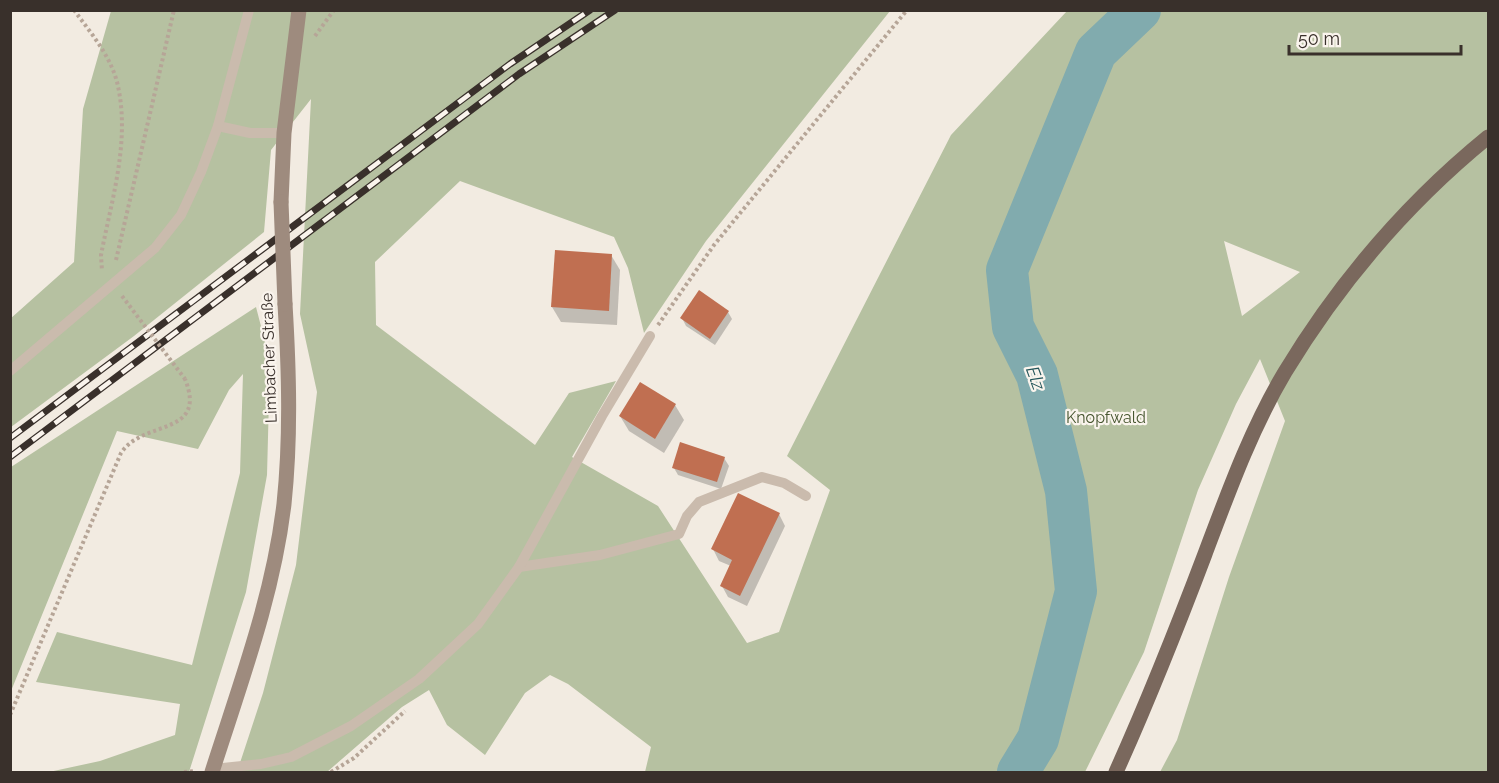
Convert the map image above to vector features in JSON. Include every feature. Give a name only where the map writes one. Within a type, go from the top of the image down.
[{"type":"main road","name":"Limbacher Straße","points":[[213,771],[252,656],[284,506],[290,409],[281,202],[284,133],[299,10]]},
{"type":"main road","points":[[1116,772],[1154,687],[1240,463],[1284,374],[1331,302],[1388,231],[1451,168],[1488,137]]},
{"type":"lane","points":[[10,371],[155,248],[176,223],[201,172],[218,126],[249,10]]},
{"type":"lane","points":[[218,126],[250,133],[284,133]]},
{"type":"lane","name":"Limbacher Straße","points":[[213,771],[291,757],[351,726],[419,679],[478,624],[519,567],[602,416],[650,336]]},
{"type":"lane","points":[[519,567],[600,555],[680,534],[687,516],[699,502],[762,477],[784,483],[806,496]]},
{"type":"path","points":[[74,10],[101,48],[117,80],[124,133],[101,255],[103,290]]},
{"type":"path","points":[[118,248],[174,10]]},
{"type":"path","points":[[650,336],[714,245],[907,10]]},
{"type":"path","points":[[10,715],[125,446],[182,419],[190,410],[191,395],[185,380],[122,296]]},
{"type":"path","points":[[331,772],[362,752],[410,705],[419,692],[419,679]]},
{"type":"green space","name":"Knopfwald","points":[[111,11],[890,11],[706,241],[644,333],[628,268],[614,237],[460,181],[375,262],[376,325],[535,445],[569,393],[616,381],[572,457],[658,506],[747,643],[779,632],[830,490],[787,456],[951,135],[1067,11],[1488,11],[1488,772],[1160,772],[1177,740],[1229,577],[1285,421],[1260,359],[1236,404],[1198,490],[1144,652],[1085,772],[645,772],[651,747],[568,684],[550,675],[525,693],[485,755],[447,725],[429,690],[402,707],[327,772],[237,772],[263,693],[296,565],[317,392],[300,314],[311,99],[271,150],[264,232],[134,336],[11,427],[10,319],[74,262],[83,109]],"holes":[[[1224,241],[1300,272],[1242,316]]]},
{"type":"green space","points":[[256,307],[270,361],[267,475],[246,592],[189,772],[49,772],[100,761],[175,735],[180,704],[36,682],[57,632],[192,665],[240,473],[243,374],[229,390],[198,449],[117,431],[11,691],[11,467]]},
{"type":"building","points":[[555,250],[612,254],[609,311],[551,307]]},
{"type":"building","points":[[699,290],[729,311],[710,339],[680,318]]},
{"type":"building","points":[[640,382],[676,404],[655,439],[619,416]]},
{"type":"building","points":[[680,442],[725,457],[717,482],[672,468]]},
{"type":"building","points":[[738,493],[780,513],[740,596],[720,586],[732,560],[711,549]]},
{"type":"waterway","name":"Elz","points":[[1018,772],[1038,739],[1076,591],[1066,491],[1037,375],[1013,327],[1007,270],[1096,52],[1140,10]]},
{"type":"railway","points":[[10,438],[510,64],[590,10]]},
{"type":"railway","points":[[10,457],[519,74],[615,10]]}]
